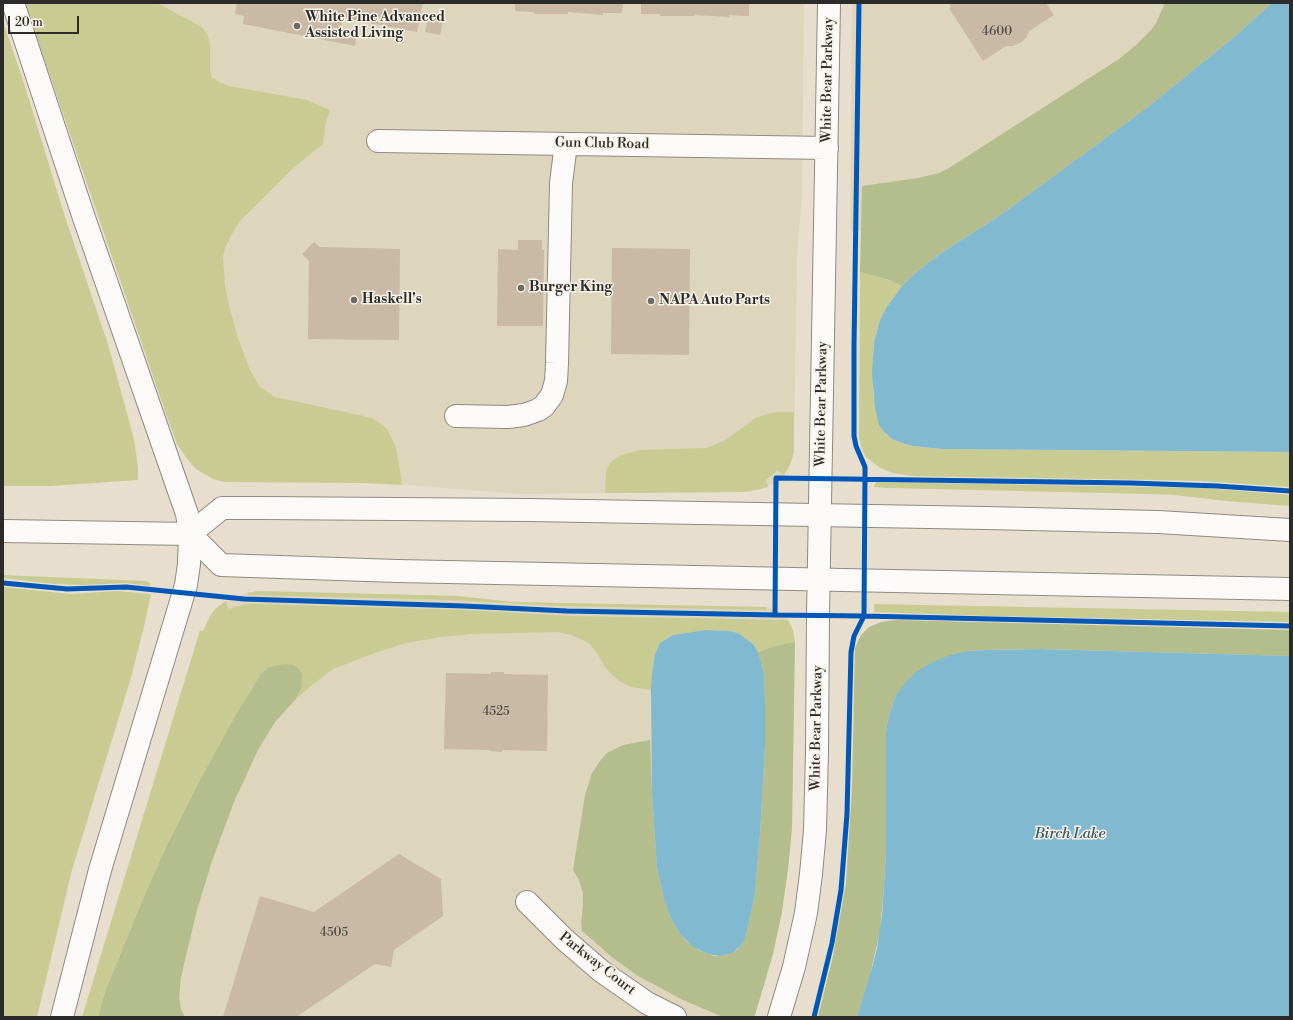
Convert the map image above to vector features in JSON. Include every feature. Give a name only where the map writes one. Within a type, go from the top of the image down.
[{"type":"main road","points":[[13,3],[83,215],[189,520],[190,534],[189,564],[186,585],[100,870],[62,1017]]},
{"type":"main road","name":"White Bear Parkway","points":[[779,1017],[794,967],[802,932],[812,864],[817,751],[829,3]]},
{"type":"main road","name":"Gun Club Road","points":[[378,141],[826,148]]},
{"type":"main road","points":[[456,416],[508,417],[524,415],[544,406],[552,395],[556,381],[558,364],[561,183],[566,144]]},
{"type":"main road","points":[[3,531],[190,534],[222,508],[529,510],[820,515],[1158,522],[1290,530]]},
{"type":"main road","points":[[190,534],[221,565],[397,571],[1290,589]]},
{"type":"main road","name":"Parkway Court","points":[[527,902],[564,939],[601,971],[647,1003],[675,1017]]},
{"type":"shaded area","points":[[69,3],[804,3],[802,194],[797,254],[794,446],[791,461],[784,475],[775,483],[750,492],[520,494],[380,483],[228,482]]},
{"type":"shaded area","points":[[852,3],[1290,3],[1052,234],[850,231]]},
{"type":"shaded area","points":[[258,591],[458,596],[513,602],[767,607],[784,614],[792,626],[795,644],[790,850],[777,934],[766,980],[754,1017],[135,1017],[206,624],[213,612],[222,603],[245,593]]},
{"type":"green space","points":[[25,3],[157,3],[200,26],[205,31],[210,44],[210,71],[212,77],[219,82],[229,86],[307,100],[330,110],[325,127],[323,144],[293,168],[241,220],[233,232],[225,248],[223,257],[225,286],[238,338],[249,368],[259,386],[275,397],[359,415],[371,418],[380,423],[387,429],[395,445],[402,485],[363,483],[224,482],[213,479],[195,468],[185,456],[177,444],[166,414]]},
{"type":"green space","points":[[1165,3],[1272,3],[1233,38],[1148,107],[1002,214],[941,253],[913,275],[902,286],[889,280],[860,272],[862,186],[918,178],[939,173],[949,168],[1119,59],[1151,30],[1156,23]]},
{"type":"green space","points":[[3,22],[22,77],[66,220],[108,344],[134,439],[138,467],[138,480],[51,486],[3,486]]},
{"type":"green space","points":[[860,272],[889,280],[902,286],[886,308],[880,320],[874,342],[873,392],[884,432],[892,439],[913,446],[941,449],[1290,452],[1290,487],[1201,481],[912,476],[893,473],[880,468],[865,456],[859,438]]},
{"type":"green space","points":[[777,412],[794,412],[794,452],[790,465],[784,475],[777,470],[766,480],[768,487],[743,492],[605,493],[607,468],[610,463],[621,455],[640,450],[706,448],[724,441],[756,418]]},
{"type":"green space","points":[[876,482],[1204,488],[1290,495],[1290,506],[1175,495],[874,487]]},
{"type":"green space","points":[[3,575],[146,581],[150,583],[150,586],[126,583],[83,585],[54,584],[3,578]]},
{"type":"green space","points":[[3,587],[71,594],[116,591],[151,594],[130,681],[72,870],[37,1017],[3,1017]]},
{"type":"green space","points":[[258,591],[458,596],[513,602],[766,607],[766,610],[561,606],[451,600],[248,595],[248,593]]},
{"type":"green space","points":[[226,601],[228,609],[246,604],[256,604],[466,610],[571,616],[788,620],[793,630],[795,642],[774,646],[758,652],[753,644],[729,631],[705,630],[673,635],[665,639],[657,648],[653,664],[651,690],[631,687],[621,682],[605,667],[589,643],[571,635],[557,632],[473,634],[441,637],[406,643],[333,669],[295,700],[301,689],[253,686],[198,784],[167,845],[144,896],[105,992],[98,1017],[82,1017],[200,630],[203,631],[215,609]]},
{"type":"green space","points":[[874,604],[1290,612],[1290,622],[990,616],[874,612]]},
{"type":"green space","points":[[896,620],[1290,630],[1290,656],[1041,649],[967,651],[896,695],[888,718],[886,732],[886,852],[883,898],[880,931],[869,980],[857,1017],[818,1017],[833,956],[846,883],[852,788],[855,648],[861,635],[869,627],[881,622]]},
{"type":"green space","points":[[795,642],[792,829],[782,912],[773,954],[754,1017],[723,1017],[683,1000],[638,976],[613,958],[582,931],[581,923],[583,893],[579,880],[573,870],[585,795],[592,773],[607,753],[623,745],[650,740],[657,868],[664,899],[670,916],[680,934],[687,942],[700,951],[714,956],[733,953],[745,939],[755,893],[760,834],[765,747],[765,701],[764,673],[758,652],[774,646]]},
{"type":"green space","points":[[285,664],[293,665],[298,668],[302,674],[301,689],[295,700],[275,722],[258,750],[234,802],[212,861],[197,910],[181,977],[179,998],[181,1009],[185,1017],[98,1017],[105,992],[144,896],[167,845],[198,784],[237,713],[261,674],[269,667]]},
{"type":"water","points":[[1272,3],[1290,3],[1290,452],[941,449],[913,446],[902,443],[892,439],[884,432],[879,425],[875,407],[872,373],[874,342],[880,320],[886,308],[902,286],[913,275],[941,253],[1002,214],[1148,107],[1233,38]]},
{"type":"water","points":[[705,630],[738,633],[753,644],[758,652],[764,673],[765,747],[755,893],[745,939],[733,953],[720,956],[708,954],[693,947],[680,934],[670,916],[664,899],[657,868],[652,792],[651,690],[655,654],[660,643],[673,635]]},
{"type":"water","name":"Birch Lake","points":[[1041,649],[1290,656],[1290,1017],[857,1017],[877,948],[882,915],[886,852],[886,732],[888,718],[896,695],[916,672],[947,656],[967,651]]},
{"type":"building","name":"White Pine Advanced Assisted Living","points":[[237,3],[423,3],[417,32],[343,18],[341,28],[357,31],[355,46],[243,24],[244,16],[235,14]]},
{"type":"building","points":[[515,3],[623,3],[622,13],[603,13],[603,15],[568,12],[568,14],[534,14],[534,12],[515,11]]},
{"type":"building","points":[[641,3],[749,3],[749,16],[660,16],[660,14],[641,14]]},
{"type":"building","points":[[949,3],[1046,3],[1054,15],[1029,31],[1026,38],[1020,43],[1013,46],[1006,46],[983,61],[949,8],[951,7]]},
{"type":"building","points":[[429,13],[444,16],[440,35],[425,32]]},
{"type":"building","name":"Burger King","points":[[518,240],[542,240],[542,250],[544,250],[543,326],[497,326],[498,249],[518,250]]},
{"type":"building","name":"Haskell's","points":[[314,242],[320,247],[400,249],[399,340],[308,339],[309,261],[302,254]]},
{"type":"building","name":"NAPA Auto Parts","points":[[612,248],[690,249],[689,355],[611,354]]},
{"type":"building","points":[[491,672],[504,672],[504,674],[548,675],[547,751],[502,750],[502,752],[490,750],[444,749],[446,673],[491,674]]},
{"type":"building","points":[[399,854],[441,879],[443,916],[394,950],[391,967],[375,964],[296,1017],[223,1017],[260,896],[314,912]]},
{"type":"cycle path","points":[[814,1017],[832,943],[841,890],[847,814],[851,652],[854,636],[864,616],[865,467],[856,446],[854,436],[859,3]]},
{"type":"cycle path","points":[[775,615],[776,478],[1131,483],[1217,486],[1290,491]]},
{"type":"cycle path","points":[[3,583],[67,589],[126,587],[244,599],[567,611],[1290,626]]},
{"type":"place","name":"White Pine Advanced Assisted Living","points":[[297,26]]},
{"type":"place","name":"Burger King","points":[[521,288]]},
{"type":"place","name":"Haskell's","points":[[354,300]]},
{"type":"place","name":"NAPA Auto Parts","points":[[651,301]]}]
